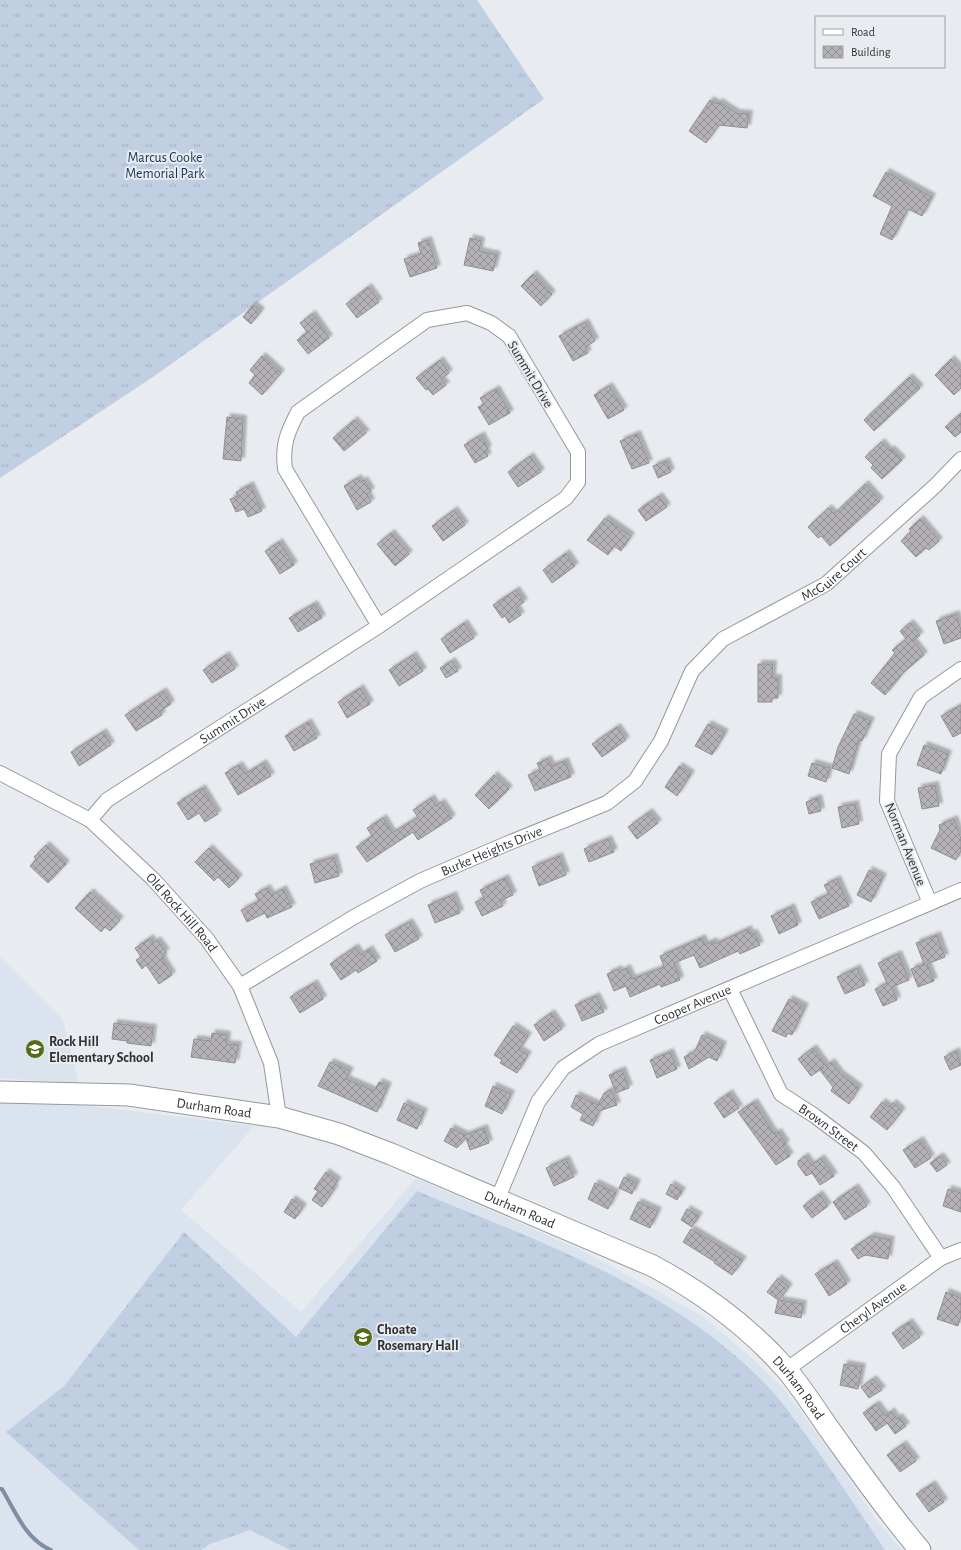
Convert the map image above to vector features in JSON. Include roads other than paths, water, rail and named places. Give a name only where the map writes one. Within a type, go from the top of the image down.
[{"type":"main road","name":"Durham Road","points":[[0,1092],[129,1095],[279,1117],[339,1134],[498,1198],[653,1266],[686,1283],[727,1313],[758,1341],[786,1370],[893,1518],[920,1550]]},
{"type":"street","name":"Summit Drive","points":[[90,820],[107,800],[379,626],[566,498],[578,482],[578,452],[509,336],[491,323],[467,313],[427,320],[298,412],[289,429],[283,451],[285,469],[379,626]]},
{"type":"street","name":"McGuire Court","points":[[692,671],[723,639],[826,584],[934,486],[961,459]]},
{"type":"street","name":"Norman Avenue","points":[[930,902],[886,801],[889,754],[921,696],[961,669]]},
{"type":"street","name":"Burke Heights Drive","points":[[240,986],[354,917],[420,881],[607,803],[635,781],[657,747],[692,671]]},
{"type":"street","name":"Old Rock Hill Road","points":[[0,773],[90,820],[163,890],[207,939],[240,986],[271,1063],[279,1117]]},
{"type":"street","name":"Cooper Avenue","points":[[498,1198],[538,1102],[562,1068],[599,1044],[961,890]]},
{"type":"street","name":"Brown Street","points":[[730,989],[781,1094],[864,1153],[893,1187],[941,1258]]},
{"type":"street","name":"Cheryl Avenue","points":[[786,1370],[941,1258],[961,1250]]},
{"type":"waterway","points":[[0,1489],[2,1489],[28,1532],[42,1545],[51,1550]]},
{"type":"place","name":"Rock Hill Elementary School","points":[[35,1049]]},
{"type":"place","name":"Choate Rosemary Hall","points":[[363,1337]]},
{"type":"park label","name":"Marcus Cooke Memorial Park","points":[[165,166]]}]
